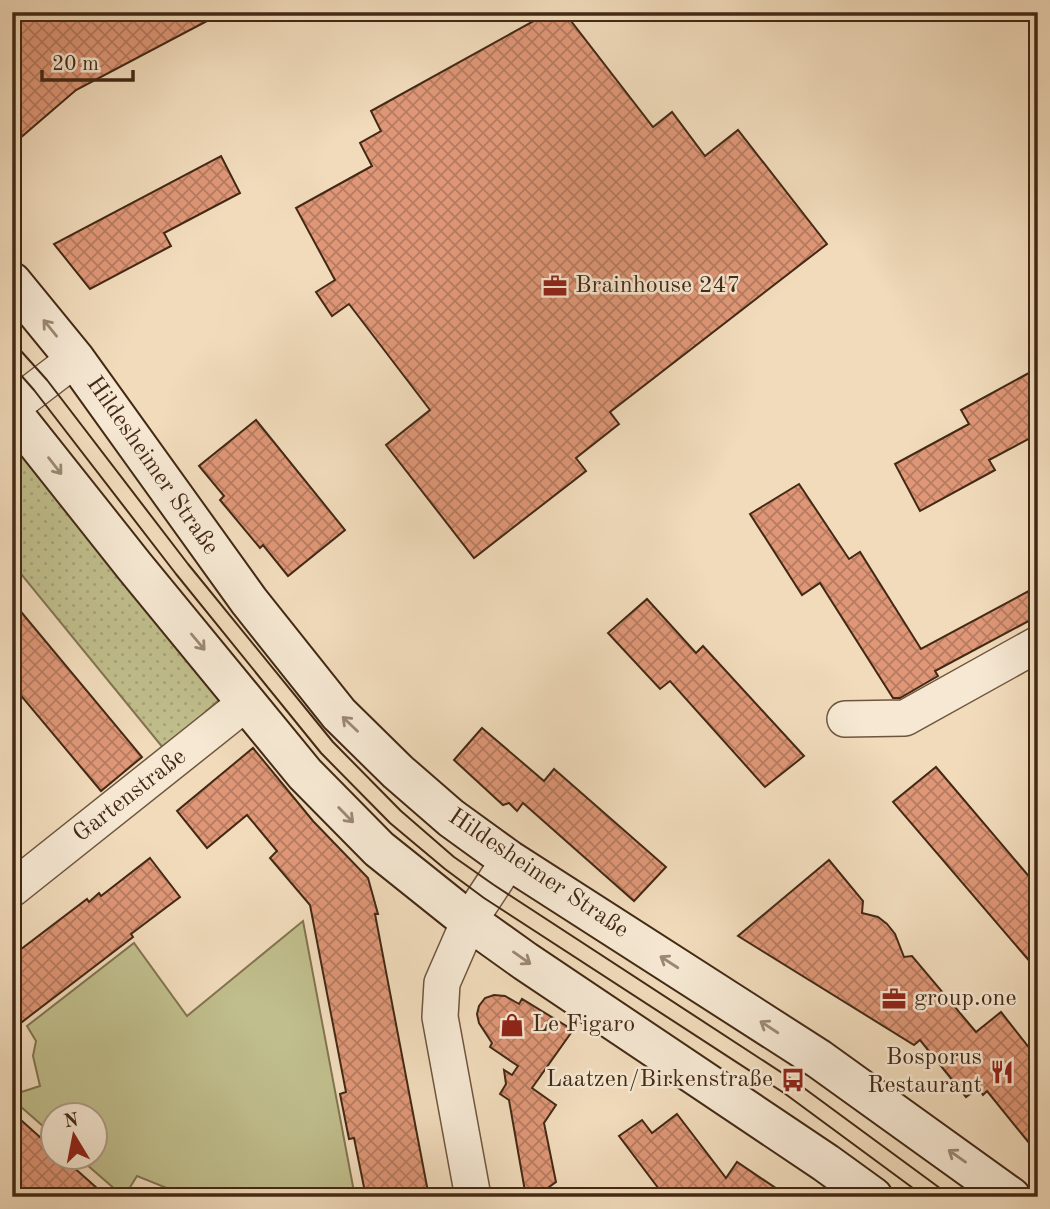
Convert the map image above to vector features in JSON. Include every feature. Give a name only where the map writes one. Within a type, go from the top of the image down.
[{"type":"main road","name":"Hildesheimer Straße","points":[[12,282],[75,359],[242,591],[339,714],[398,772],[452,818],[509,860],[819,1059],[1011,1197]]},
{"type":"main road","name":"Hildesheimer Straße","points":[[12,410],[305,774],[379,849],[469,921],[873,1197]]},
{"type":"street","name":"Hildesheimer Straße","points":[[12,410],[75,359]]},
{"type":"street","points":[[845,719],[905,718],[1038,644]]},
{"type":"street","name":"Gartenstraße","points":[[12,890],[247,702]]},
{"type":"street","points":[[473,1197],[440,1017],[442,983],[469,921],[509,860]]},
{"type":"shaded area","points":[[12,424],[228,692],[164,749],[12,563]]},
{"type":"shaded area","points":[[303,921],[355,1197],[176,1197],[177,1192],[137,1176],[124,1197],[93,1170],[108,1170],[108,1100],[38,1100],[38,1122],[12,1099],[12,1095],[40,1086],[33,1056],[36,1041],[27,1026],[134,943],[187,1016]]},
{"type":"building","points":[[12,12],[224,12],[76,90],[12,145]]},
{"type":"building","name":"Brainhouse 247","points":[[550,12],[564,12],[653,127],[672,112],[705,156],[738,130],[827,244],[610,412],[619,424],[576,458],[586,471],[474,558],[386,445],[430,410],[349,304],[332,316],[316,292],[335,280],[296,208],[372,166],[360,143],[381,131],[371,111]]},
{"type":"building","points":[[221,156],[240,193],[164,233],[171,246],[90,289],[54,244]]},
{"type":"building","points":[[1038,368],[1038,434],[989,460],[995,470],[920,511],[895,464],[969,424],[961,410]]},
{"type":"building","points":[[256,420],[345,530],[288,576],[263,545],[260,548],[220,500],[224,496],[199,466]]},
{"type":"building","points":[[799,484],[849,559],[860,552],[921,649],[1038,586],[1038,616],[935,671],[938,676],[900,698],[893,698],[820,583],[802,595],[750,514]]},
{"type":"building","points":[[647,599],[696,653],[703,646],[804,756],[765,787],[670,681],[660,689],[608,633]]},
{"type":"building","points":[[12,601],[142,757],[101,791],[12,685]]},
{"type":"building","points":[[482,728],[544,781],[554,769],[666,867],[634,901],[523,803],[517,811],[509,803],[503,805],[454,760]]},
{"type":"building","points":[[253,748],[313,821],[368,878],[378,914],[375,914],[429,1197],[366,1197],[354,1138],[349,1139],[340,1094],[346,1092],[310,905],[270,858],[277,851],[247,815],[207,848],[177,811]]},
{"type":"building","points":[[936,767],[1038,887],[1038,971],[893,802]]},
{"type":"building","points":[[150,858],[180,897],[131,934],[133,937],[22,1022],[12,1009],[12,956],[87,899],[89,902],[99,893],[101,896]]},
{"type":"building","points":[[829,860],[863,901],[862,913],[878,917],[887,924],[895,934],[904,957],[912,956],[976,1032],[1001,1012],[1038,1059],[1038,1154],[987,1091],[983,1095],[978,1088],[966,1097],[920,1040],[914,1045],[738,936]]},
{"type":"building","points":[[505,996],[519,1004],[522,999],[573,1030],[532,1088],[556,1105],[544,1123],[556,1182],[535,1197],[526,1197],[509,1100],[500,1094],[506,1084],[504,1070],[512,1075],[518,1066],[490,1047],[492,1043],[479,1023],[477,1014],[485,998]]},
{"type":"building","points":[[12,1112],[38,1135],[38,1170],[77,1170],[107,1197],[24,1197],[12,1187]]},
{"type":"building","points":[[677,1114],[726,1178],[737,1162],[789,1197],[665,1197],[619,1136],[642,1120],[652,1133]]},
{"type":"tram line","points":[[12,341],[47,380],[188,564],[333,742],[401,811],[454,857],[793,1080],[952,1197]]},
{"type":"tram line","points":[[12,365],[321,753],[390,823],[484,898],[784,1093],[925,1197]]},
{"type":"place","name":"Brainhouse 247","points":[[555,286]]},
{"type":"place","name":"group.one","points":[[894,999]]},
{"type":"place","name":"Le Figaro","points":[[512,1025]]},
{"type":"place","name":"Bosporus Restaurant","points":[[1002,1072]]},
{"type":"place","name":"Laatzen/Birkenstraße","points":[[793,1080]]}]
